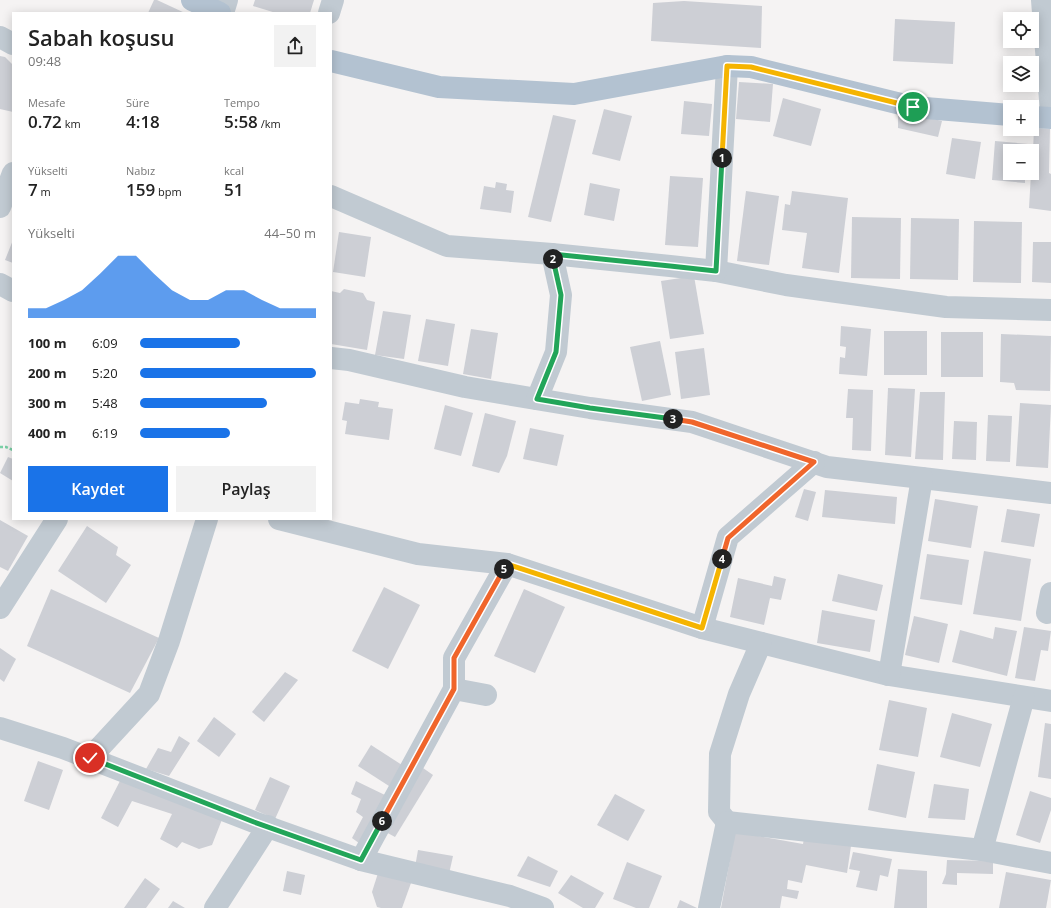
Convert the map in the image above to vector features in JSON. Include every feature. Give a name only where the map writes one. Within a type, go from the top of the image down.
[{"type":"main road","points":[[192,0],[219,12]]},
{"type":"main road","points":[[332,61],[439,87],[574,94],[727,66],[751,67],[913,107],[1003,114]]},
{"type":"main road","points":[[1039,117],[1051,118]]},
{"type":"street","points":[[221,12],[227,0]]},
{"type":"street","points":[[329,12],[333,0]]},
{"type":"street","points":[[1042,0],[1051,112]]},
{"type":"street","points":[[0,37],[12,43]]},
{"type":"street","points":[[716,271],[727,66]]},
{"type":"street","points":[[0,207],[12,176]]},
{"type":"street","points":[[332,196],[447,246],[552,254],[716,271],[786,285],[946,307],[1051,310]]},
{"type":"street","points":[[537,399],[556,352],[561,295],[552,254]]},
{"type":"street","points":[[0,284],[12,290]]},
{"type":"street","points":[[332,358],[349,360],[465,387],[590,408],[692,422],[827,467],[1051,493]]},
{"type":"street","points":[[702,628],[728,538],[814,462]]},
{"type":"street","points":[[889,675],[922,478]]},
{"type":"street","points":[[0,608],[56,520]]},
{"type":"street","points":[[90,758],[150,694],[169,641],[207,520]]},
{"type":"street","points":[[283,520],[418,554],[507,564],[702,628],[889,675],[1051,701]]},
{"type":"street","points":[[361,860],[454,689],[454,658],[507,564]]},
{"type":"street","points":[[762,642],[739,694],[720,754],[719,812],[727,822],[982,850],[1051,863]]},
{"type":"street","points":[[454,689],[486,695]]},
{"type":"street","points":[[982,850],[1024,697]]},
{"type":"street","points":[[0,728],[63,748],[361,860],[510,896],[532,906]]},
{"type":"street","points":[[709,908],[727,822]]},
{"type":"street","points":[[215,908],[268,826]]},
{"type":"path","points":[[0,447],[6,447],[12,450]]},
{"type":"building","points":[[154,0],[157,0],[183,12],[148,12]]},
{"type":"building","points":[[255,0],[314,0],[310,12],[273,12],[253,6]]},
{"type":"building","points":[[684,1],[762,6],[761,48],[651,41],[653,3]]},
{"type":"building","points":[[895,19],[955,22],[953,64],[893,61]]},
{"type":"building","points":[[0,56],[5,57],[12,64],[12,112],[0,109]]},
{"type":"building","points":[[739,82],[773,84],[770,122],[736,119]]},
{"type":"building","points":[[783,98],[821,109],[811,146],[773,136]]},
{"type":"building","points":[[684,101],[712,104],[709,136],[681,134]]},
{"type":"building","points":[[604,109],[632,116],[620,161],[592,154]]},
{"type":"building","points":[[898,111],[942,121],[938,137],[898,128]]},
{"type":"building","points":[[553,115],[576,120],[551,222],[528,217]]},
{"type":"building","points":[[1039,128],[1050,129],[1049,173],[1051,174],[1051,211],[1029,208],[1031,180],[1039,180],[1039,144],[1033,144],[1034,136],[1039,136]]},
{"type":"building","points":[[952,138],[981,142],[975,179],[946,174]]},
{"type":"building","points":[[995,141],[1028,144],[1003,144],[1003,180],[1025,180],[1025,183],[992,180]]},
{"type":"building","points":[[670,176],[703,178],[698,247],[665,245]]},
{"type":"building","points":[[496,182],[507,184],[506,190],[514,191],[511,213],[480,209],[484,186],[495,188]]},
{"type":"building","points":[[590,183],[620,189],[614,221],[584,215]]},
{"type":"building","points":[[746,191],[779,196],[769,265],[737,261]]},
{"type":"building","points":[[792,191],[848,198],[839,273],[802,268],[807,233],[782,230],[785,204],[790,205]]},
{"type":"building","points":[[852,217],[901,218],[900,279],[851,278]]},
{"type":"building","points":[[911,218],[959,219],[958,280],[910,279]]},
{"type":"building","points":[[974,221],[1022,222],[1021,283],[973,282]]},
{"type":"building","points":[[339,232],[371,237],[365,277],[333,272]]},
{"type":"building","points":[[12,242],[12,263],[5,260]]},
{"type":"building","points":[[1033,242],[1051,242],[1051,283],[1032,282]]},
{"type":"building","points":[[694,276],[704,334],[670,339],[661,281]]},
{"type":"building","points":[[344,289],[363,293],[367,300],[375,302],[367,350],[332,344],[332,291],[340,293]]},
{"type":"building","points":[[383,311],[411,315],[404,359],[375,355]]},
{"type":"building","points":[[426,319],[455,324],[448,366],[418,361]]},
{"type":"building","points":[[841,326],[871,329],[867,376],[839,374],[840,357],[845,358],[846,347],[840,346]]},
{"type":"building","points":[[471,329],[498,333],[491,379],[463,374]]},
{"type":"building","points":[[884,331],[927,331],[927,375],[884,375]]},
{"type":"building","points":[[941,332],[983,332],[983,377],[941,377]]},
{"type":"building","points":[[1001,334],[1051,336],[1050,391],[1016,390],[1014,383],[1000,382]]},
{"type":"building","points":[[660,341],[671,395],[642,401],[630,347]]},
{"type":"building","points":[[704,348],[710,395],[681,399],[675,352]]},
{"type":"building","points":[[888,388],[915,389],[911,457],[885,455]]},
{"type":"building","points":[[848,389],[873,390],[871,451],[852,450],[853,418],[846,418]]},
{"type":"building","points":[[920,392],[945,392],[943,460],[915,459]]},
{"type":"building","points":[[360,399],[379,402],[378,407],[393,409],[389,440],[345,434],[347,421],[342,420],[345,402],[359,404]]},
{"type":"building","points":[[1020,403],[1051,405],[1048,468],[1016,466]]},
{"type":"building","points":[[445,405],[473,413],[461,456],[434,449]]},
{"type":"building","points":[[485,413],[516,421],[507,456],[499,473],[472,466]]},
{"type":"building","points":[[988,415],[1012,416],[1010,462],[986,461]]},
{"type":"building","points":[[954,421],[977,422],[976,460],[952,459]]},
{"type":"building","points":[[530,428],[564,435],[557,466],[523,459]]},
{"type":"building","points":[[8,457],[12,459],[12,480],[0,473]]},
{"type":"building","points":[[804,489],[816,492],[808,521],[795,517]]},
{"type":"building","points":[[825,490],[897,497],[895,524],[822,517]]},
{"type":"building","points":[[935,499],[978,506],[971,548],[928,541]]},
{"type":"building","points":[[1007,509],[1040,514],[1034,547],[1001,542]]},
{"type":"building","points":[[0,520],[28,536],[8,571],[0,567]]},
{"type":"building","points":[[87,526],[118,547],[116,555],[131,565],[106,603],[58,571]]},
{"type":"building","points":[[984,551],[1031,559],[1021,621],[973,614]]},
{"type":"building","points":[[927,554],[969,560],[962,605],[920,599]]},
{"type":"building","points":[[838,574],[883,585],[877,611],[832,601]]},
{"type":"building","points":[[774,576],[786,579],[781,600],[770,598],[764,625],[730,617],[738,578],[772,586]]},
{"type":"building","points":[[384,587],[420,605],[388,669],[352,651]]},
{"type":"building","points":[[51,589],[159,638],[130,693],[27,646]]},
{"type":"building","points":[[524,589],[565,607],[535,673],[494,656]]},
{"type":"building","points":[[822,610],[875,620],[870,652],[817,643]]},
{"type":"building","points":[[914,616],[948,624],[939,663],[905,655]]},
{"type":"building","points":[[995,627],[1017,631],[1007,676],[952,662],[960,630],[993,639]]},
{"type":"building","points":[[1024,627],[1051,631],[1048,651],[1041,650],[1035,681],[1015,678]]},
{"type":"building","points":[[0,648],[16,659],[4,682],[0,679]]},
{"type":"building","points":[[285,672],[298,680],[264,722],[252,712]]},
{"type":"building","points":[[889,700],[927,708],[918,757],[879,750]]},
{"type":"building","points":[[952,713],[992,724],[980,767],[940,757]]},
{"type":"building","points":[[214,717],[236,734],[219,757],[197,741]]},
{"type":"building","points":[[1045,723],[1051,724],[1051,779],[1038,777]]},
{"type":"building","points":[[179,736],[190,743],[169,776],[146,769],[158,748],[171,752]]},
{"type":"building","points":[[371,745],[402,765],[389,786],[358,766]]},
{"type":"building","points":[[38,761],[63,770],[49,810],[24,801]]},
{"type":"building","points":[[877,764],[915,772],[906,818],[868,810]]},
{"type":"building","points":[[423,768],[433,775],[395,837],[384,831]]},
{"type":"building","points":[[270,777],[290,786],[275,819],[255,810]]},
{"type":"building","points":[[121,779],[223,817],[212,845],[199,849],[182,842],[177,848],[160,839],[172,814],[132,801],[118,827],[101,818]]},
{"type":"building","points":[[356,781],[387,796],[363,846],[352,838],[363,817],[356,812],[361,799],[351,794]]},
{"type":"building","points":[[934,784],[969,789],[965,820],[928,818]]},
{"type":"building","points":[[1030,791],[1051,798],[1051,810],[1040,843],[1016,835]]},
{"type":"building","points":[[615,794],[645,810],[628,841],[597,825]]},
{"type":"building","points":[[735,832],[803,844],[804,838],[851,846],[847,873],[806,865],[802,883],[788,880],[787,889],[799,891],[797,899],[782,896],[780,908],[721,908]]},
{"type":"building","points":[[418,850],[453,856],[449,874],[415,867]]},
{"type":"building","points":[[853,852],[892,859],[888,877],[880,875],[877,891],[856,887],[860,871],[849,869]]},
{"type":"building","points":[[528,856],[558,871],[550,887],[517,876]]},
{"type":"building","points":[[947,860],[993,861],[993,874],[957,873],[957,885],[942,884],[946,874]]},
{"type":"building","points":[[627,862],[662,876],[649,908],[636,908],[613,899]]},
{"type":"building","points":[[898,869],[927,871],[927,908],[894,908]]},
{"type":"building","points":[[287,871],[305,875],[301,895],[283,891]]},
{"type":"building","points":[[1006,872],[1051,880],[1046,908],[999,908]]},
{"type":"building","points":[[378,873],[411,883],[402,908],[377,907],[372,892]]},
{"type":"building","points":[[571,875],[604,893],[595,908],[583,908],[558,893]]},
{"type":"building","points":[[145,878],[160,889],[146,908],[124,908]]},
{"type":"building","points":[[680,900],[697,908],[677,908]]},
{"type":"building","points":[[173,901],[185,908],[168,908]]},
{"type":"route","points":[[90,758],[254,822],[361,860],[454,689],[454,658],[507,564],[702,628],[728,538],[814,462],[692,422],[537,399],[556,352],[561,295],[552,254],[716,271],[727,66],[751,67],[913,107]]}]
